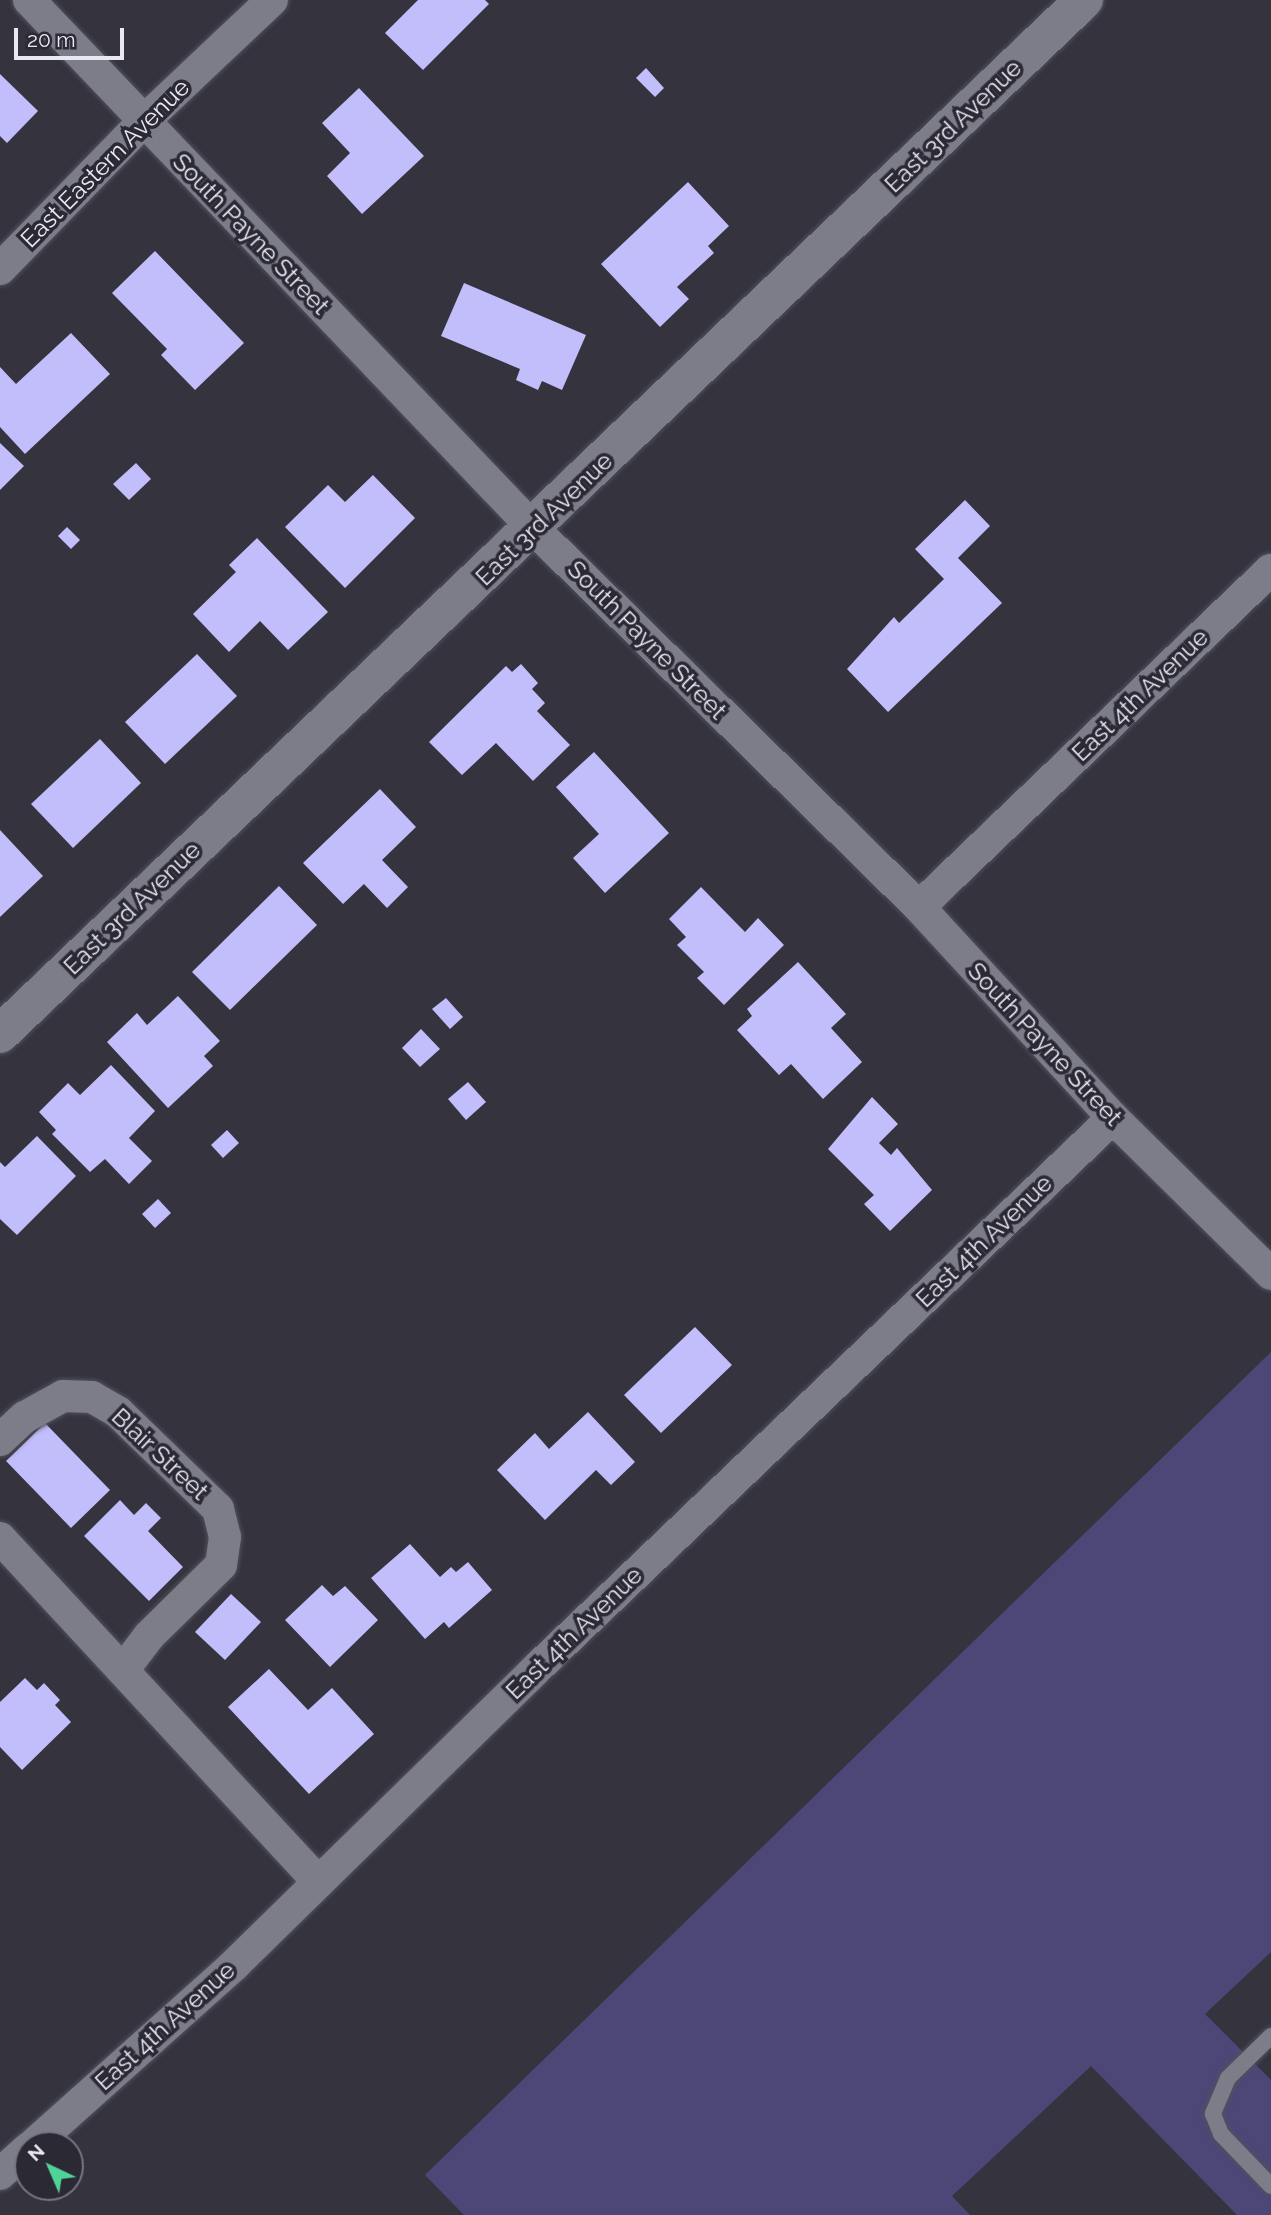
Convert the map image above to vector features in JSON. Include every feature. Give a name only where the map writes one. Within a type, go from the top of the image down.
[{"type":"street","name":"South Payne Street","points":[[29,0],[534,529],[919,907],[1113,1118],[1271,1274]]},
{"type":"street","name":"East Eastern Avenue","points":[[0,269],[144,121],[272,0]]},
{"type":"street","name":"East 3rd Avenue","points":[[0,1034],[534,529],[1084,0]]},
{"type":"street","name":"East 4th Avenue","points":[[919,907],[1271,570]]},
{"type":"street","name":"East 4th Avenue","points":[[49,2131],[234,1965],[317,1880],[1113,1118]]},
{"type":"street","name":"Blair Street","points":[[0,1440],[25,1417],[63,1396],[92,1397],[118,1412],[218,1509],[225,1537],[221,1565],[149,1636],[124,1669]]},
{"type":"street","points":[[0,1538],[317,1880]]},
{"type":"street","points":[[0,2174],[14,2162]]},
{"type":"lane","points":[[1271,2036],[1228,2078],[1213,2114],[1220,2134],[1271,2186]]},
{"type":"shaded area","points":[[1271,1352],[1271,1952],[1205,2014],[1271,2080],[1271,2215],[1237,2215],[1091,2066],[952,2196],[970,2215],[464,2215],[425,2175]]},
{"type":"building","points":[[418,0],[485,0],[489,4],[423,70],[385,33]]},
{"type":"building","points":[[646,68],[664,88],[655,97],[636,78]]},
{"type":"building","points":[[0,74],[38,111],[7,143],[0,136]]},
{"type":"building","points":[[359,88],[424,156],[362,214],[327,176],[350,153],[322,123]]},
{"type":"building","points":[[688,182],[729,226],[708,246],[714,253],[677,287],[689,299],[660,327],[601,264]]},
{"type":"building","points":[[155,251],[244,343],[195,390],[161,355],[167,349],[112,293]]},
{"type":"building","points":[[464,283],[586,335],[562,390],[542,381],[538,390],[516,380],[520,369],[441,336]]},
{"type":"building","points":[[71,333],[110,374],[25,454],[0,427],[0,367],[16,384]]},
{"type":"building","points":[[0,443],[24,466],[0,490]]},
{"type":"building","points":[[136,463],[151,479],[129,500],[113,484]]},
{"type":"building","points":[[373,475],[415,518],[345,588],[285,527],[328,485],[345,502]]},
{"type":"building","points":[[965,500],[990,526],[958,558],[1002,603],[888,712],[847,669],[894,617],[899,623],[944,579],[915,549]]},
{"type":"building","points":[[67,527],[80,540],[71,549],[58,536]]},
{"type":"building","points":[[257,538],[328,612],[288,650],[260,621],[229,652],[193,614],[236,572],[229,565]]},
{"type":"building","points":[[197,654],[237,696],[165,764],[125,722]]},
{"type":"building","points":[[521,664],[538,683],[532,689],[545,703],[537,711],[570,745],[533,781],[496,743],[462,775],[429,742],[506,666],[512,672]]},
{"type":"building","points":[[100,739],[141,783],[73,848],[31,804]]},
{"type":"building","points":[[594,752],[669,833],[605,893],[573,858],[599,834],[556,787]]},
{"type":"building","points":[[380,789],[416,827],[382,860],[408,887],[387,908],[364,884],[343,904],[303,863]]},
{"type":"building","points":[[0,830],[43,876],[0,917]]},
{"type":"building","points":[[279,886],[317,925],[230,1010],[192,972]]},
{"type":"building","points":[[701,887],[745,932],[758,918],[784,945],[724,1005],[697,978],[704,972],[677,945],[686,937],[669,919]]},
{"type":"building","points":[[798,962],[846,1014],[831,1028],[862,1062],[823,1099],[791,1064],[779,1075],[737,1030],[752,1016],[747,1009]]},
{"type":"building","points":[[178,996],[220,1041],[204,1056],[213,1066],[168,1108],[107,1042],[137,1013],[147,1025]]},
{"type":"building","points":[[446,998],[463,1017],[450,1029],[432,1009]]},
{"type":"building","points":[[421,1029],[440,1049],[420,1067],[402,1048]]},
{"type":"building","points":[[111,1065],[155,1111],[129,1138],[152,1161],[129,1184],[105,1159],[90,1172],[52,1134],[56,1130],[39,1112],[68,1083],[80,1095]]},
{"type":"building","points":[[468,1082],[486,1102],[466,1120],[448,1099]]},
{"type":"building","points":[[872,1097],[898,1124],[879,1143],[891,1155],[897,1148],[932,1190],[890,1231],[864,1204],[874,1195],[828,1149]]},
{"type":"building","points":[[227,1130],[239,1143],[223,1158],[211,1145]]},
{"type":"building","points":[[37,1136],[76,1176],[17,1235],[0,1219],[0,1162],[5,1167]]},
{"type":"building","points":[[158,1199],[171,1213],[155,1228],[142,1214]]},
{"type":"building","points":[[695,1327],[732,1365],[661,1433],[624,1395]]},
{"type":"building","points":[[588,1412],[635,1462],[611,1485],[596,1470],[545,1520],[497,1470],[535,1433],[549,1449]]},
{"type":"building","points":[[45,1423],[110,1490],[71,1528],[6,1461]]},
{"type":"building","points":[[120,1500],[134,1515],[146,1503],[161,1518],[148,1531],[183,1567],[149,1601],[84,1536]]},
{"type":"building","points":[[410,1544],[440,1577],[451,1567],[456,1572],[468,1562],[492,1590],[449,1628],[444,1622],[425,1639],[371,1578]]},
{"type":"building","points":[[322,1585],[333,1596],[345,1586],[378,1620],[330,1667],[285,1620]]},
{"type":"building","points":[[231,1594],[261,1622],[225,1660],[195,1632]]},
{"type":"building","points":[[269,1669],[308,1710],[332,1688],[374,1734],[309,1794],[228,1707]]},
{"type":"building","points":[[25,1678],[37,1690],[44,1683],[60,1700],[55,1705],[71,1722],[22,1770],[0,1747],[0,1702]]}]
